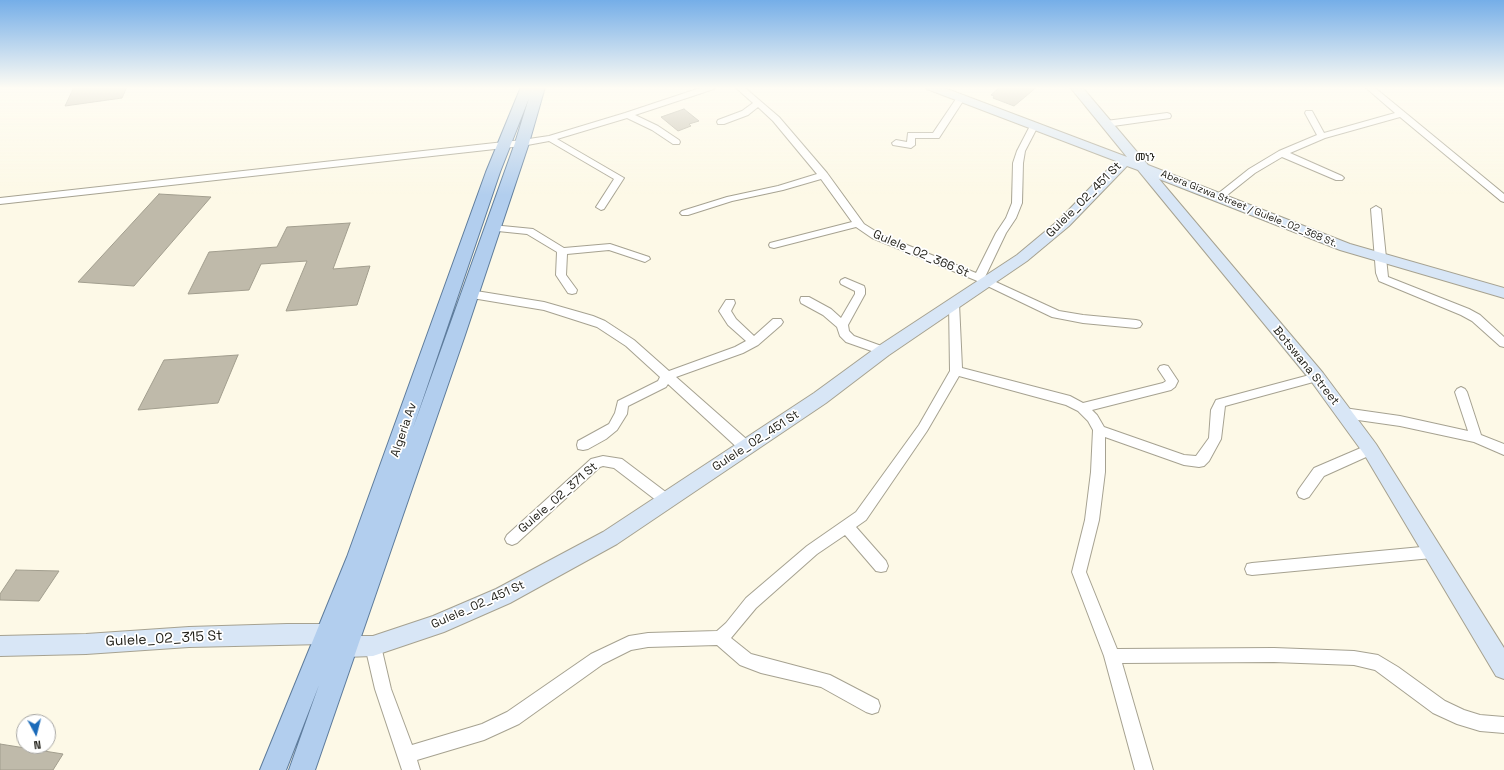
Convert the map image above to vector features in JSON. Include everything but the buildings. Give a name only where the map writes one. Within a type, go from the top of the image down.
[{"type":"main road","name":"Algeria Av","points":[[302,770],[358,557],[393,462],[503,145],[512,123]]},
{"type":"main road","name":"Algeria Av","points":[[273,770],[336,641],[470,294],[528,123]]},
{"type":"main road","name":"Abera Gizwa Street / Gulele_02_368 St.","points":[[1026,123],[1125,160],[1345,247],[1504,293]]},
{"type":"main road","name":"Botswana Street","points":[[1106,124],[1317,377],[1344,413],[1370,449],[1504,668]]},
{"type":"main road","name":"Gulele_02_451 St","points":[[336,641],[372,646],[436,625],[503,596],[610,538],[820,398],[883,351],[954,303],[982,279],[1022,258],[1064,222],[1125,160]]},
{"type":"main road","name":"Gulele_02_315 St","points":[[0,646],[86,644],[196,637],[336,641]]},
{"type":"street","points":[[0,201],[522,143],[550,138],[601,123]]},
{"type":"street","points":[[644,123],[676,142]]},
{"type":"street","name":"Gulele_02_366 St","points":[[779,123],[824,175],[857,224],[876,236],[982,279],[1056,314],[1082,319],[1136,324]]},
{"type":"street","points":[[896,143],[911,145],[911,135],[936,136],[945,123]]},
{"type":"street","points":[[1106,124],[1114,123]]},
{"type":"street","points":[[1314,123],[1322,136]]},
{"type":"street","points":[[1218,198],[1252,171],[1282,153],[1322,136],[1368,123]]},
{"type":"street","points":[[1411,123],[1504,199]]},
{"type":"street","points":[[982,279],[1001,233],[1011,218],[1017,203],[1018,163],[1021,151],[1034,126]]},
{"type":"street","points":[[550,138],[619,178],[602,207]]},
{"type":"street","points":[[1282,153],[1338,178]]},
{"type":"street","points":[[685,213],[730,199],[780,188],[824,175]]},
{"type":"street","points":[[1376,209],[1381,273],[1383,278],[1391,283],[1465,312],[1476,318],[1504,343]]},
{"type":"street","points":[[774,245],[857,224]]},
{"type":"street","points":[[492,228],[529,231],[562,251],[610,247],[645,259]]},
{"type":"street","points":[[562,251],[561,275],[572,290]]},
{"type":"street","points":[[842,325],[860,294],[860,289],[845,282]]},
{"type":"street","points":[[470,294],[544,306],[595,322],[630,343],[746,448]]},
{"type":"street","points":[[804,300],[827,312],[842,325],[844,333],[850,339],[883,351]]},
{"type":"street","points":[[730,303],[725,311],[732,322],[754,342]]},
{"type":"street","points":[[372,646],[383,690],[409,763],[484,732],[513,718],[597,659],[629,643],[648,640],[720,638],[731,628],[751,603],[812,550],[847,528],[861,516],[923,428],[956,371],[954,303]]},
{"type":"street","points":[[583,445],[602,436],[613,427],[621,414],[622,404],[662,384],[667,376],[739,350],[754,342],[777,322]]},
{"type":"street","points":[[1082,408],[1167,387],[1172,381],[1164,369]]},
{"type":"street","points":[[956,371],[1007,383],[1070,401],[1082,408],[1093,418],[1099,430],[1098,472],[1092,520],[1079,572],[1112,656],[1144,770]]},
{"type":"street","points":[[1099,430],[1184,460],[1198,462],[1204,457],[1215,439],[1220,403],[1317,377]]},
{"type":"street","points":[[1461,392],[1476,438]]},
{"type":"street","points":[[1344,413],[1400,422],[1476,438],[1504,450]]},
{"type":"street","points":[[1304,493],[1319,472],[1370,449]]},
{"type":"street","name":"Gulele_02_371 St","points":[[512,539],[596,463],[603,461],[617,463],[666,500]]},
{"type":"street","points":[[847,528],[881,566]]},
{"type":"street","points":[[1252,569],[1432,552]]},
{"type":"street","points":[[720,638],[746,660],[824,680],[872,706]]},
{"type":"street","points":[[1112,656],[1274,655],[1354,658],[1378,663],[1439,707],[1463,718],[1480,723],[1504,725]]},
{"type":"district","name":"መነን","points":[[1145,158]]}]
